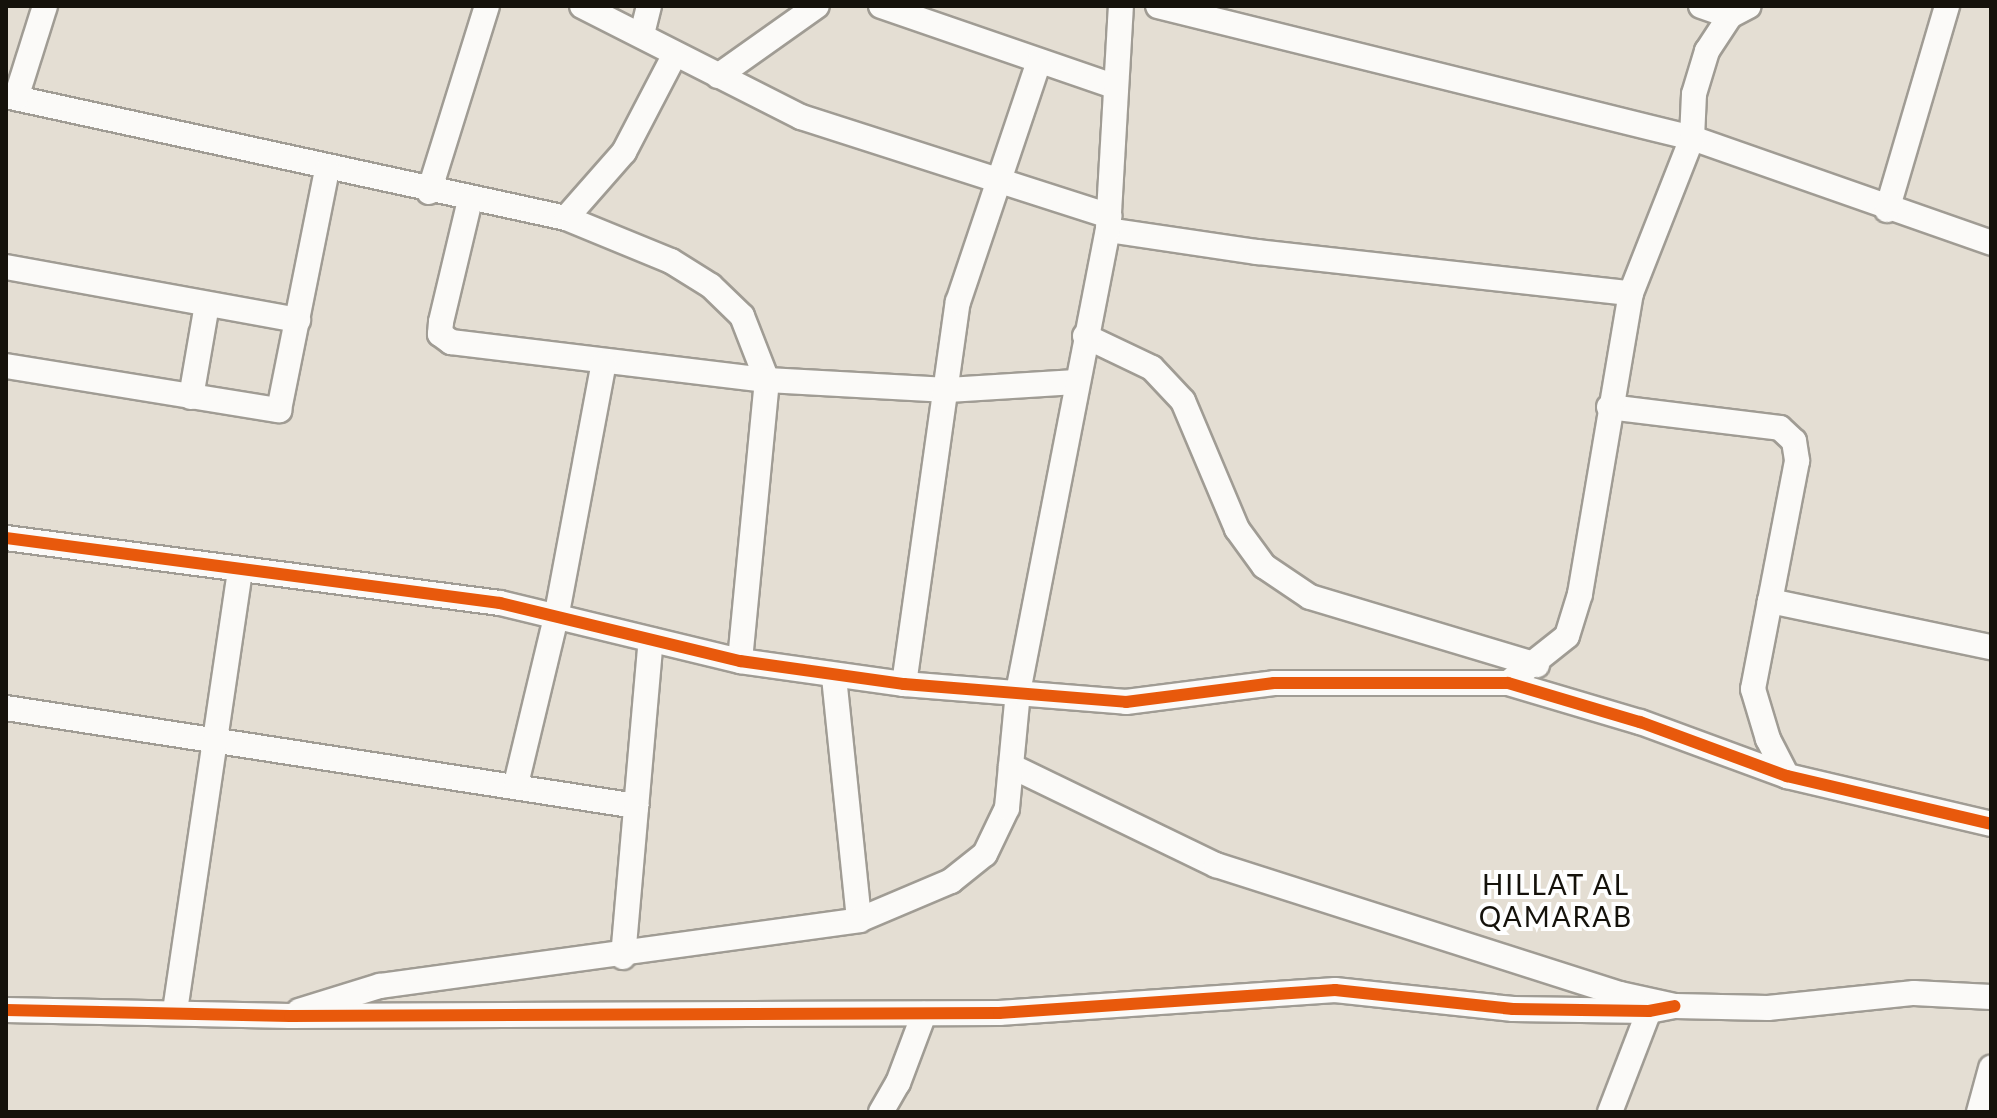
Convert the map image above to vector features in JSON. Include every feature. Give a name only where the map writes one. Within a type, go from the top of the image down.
[{"type":"street","points":[[45,6],[11,97],[327,170],[566,218],[630,242],[711,286],[742,316],[767,380],[740,661]]},
{"type":"street","points":[[429,192],[487,6]]},
{"type":"street","points":[[582,6],[642,34],[718,76],[844,134],[996,182],[1109,223],[1257,252],[1631,293]]},
{"type":"street","points":[[642,34],[649,6]]},
{"type":"street","points":[[718,76],[817,6]]},
{"type":"street","points":[[881,6],[1113,86]]},
{"type":"street","points":[[290,1016],[339,995],[380,986],[623,957],[859,920],[951,881],[985,854],[1007,808],[1018,692],[1109,223],[1113,86],[1121,6]]},
{"type":"street","points":[[1158,6],[1692,138],[1887,210],[1991,243]]},
{"type":"street","points":[[1701,6],[1740,11]]},
{"type":"street","points":[[1887,210],[1947,6]]},
{"type":"street","points":[[1508,683],[1537,665],[1567,636],[1580,594],[1609,407],[1631,293],[1692,138],[1694,94],[1707,51],[1740,11]]},
{"type":"street","points":[[566,218],[624,152],[675,54]]},
{"type":"street","points":[[904,684],[948,390],[958,302],[1039,61]]},
{"type":"street","points":[[6,366],[279,410],[327,170]]},
{"type":"street","points":[[470,200],[440,334],[451,342],[604,363],[767,380],[948,390],[1076,382]]},
{"type":"street","points":[[6,267],[298,320]]},
{"type":"street","points":[[191,397],[207,304]]},
{"type":"street","points":[[1085,336],[1152,368],[1183,401],[1237,529],[1264,566],[1310,597],[1537,665]]},
{"type":"street","points":[[516,784],[557,613],[604,363]]},
{"type":"street","points":[[1609,407],[1780,428],[1794,441],[1797,461],[1753,689],[1768,739],[1787,776]]},
{"type":"street","points":[[6,538],[557,613],[740,661],[834,677],[904,684],[1126,702],[1274,683],[1508,683],[1640,722],[1787,776],[1991,824]]},
{"type":"street","points":[[175,1011],[240,570]]},
{"type":"street","points":[[1770,601],[1991,647]]},
{"type":"street","points":[[623,957],[651,640]]},
{"type":"street","points":[[834,677],[859,920]]},
{"type":"street","points":[[6,708],[516,784],[636,806]]},
{"type":"street","points":[[1011,766],[1216,865],[1620,994],[1675,1006],[1768,1008],[1914,993],[1991,997]]},
{"type":"street","points":[[6,1010],[175,1011],[290,1016],[924,1014],[1335,990],[1513,1009],[1649,1011],[1675,1006]]},
{"type":"street","points":[[1610,1112],[1649,1011]]},
{"type":"street","points":[[881,1112],[898,1083],[924,1014]]},
{"type":"street","points":[[1979,1112],[1991,1068]]},
{"type":"cycle path","points":[[6,538],[500,603],[740,661],[904,684],[1126,702],[1274,683],[1508,683],[1640,722],[1787,776],[1991,824]]},
{"type":"cycle path","points":[[6,1010],[290,1016],[999,1013],[1335,990],[1513,1009],[1649,1011],[1675,1006]]},
{"type":"district","name":"HILLAT AL QAMARAB","points":[[1556,900]]}]
